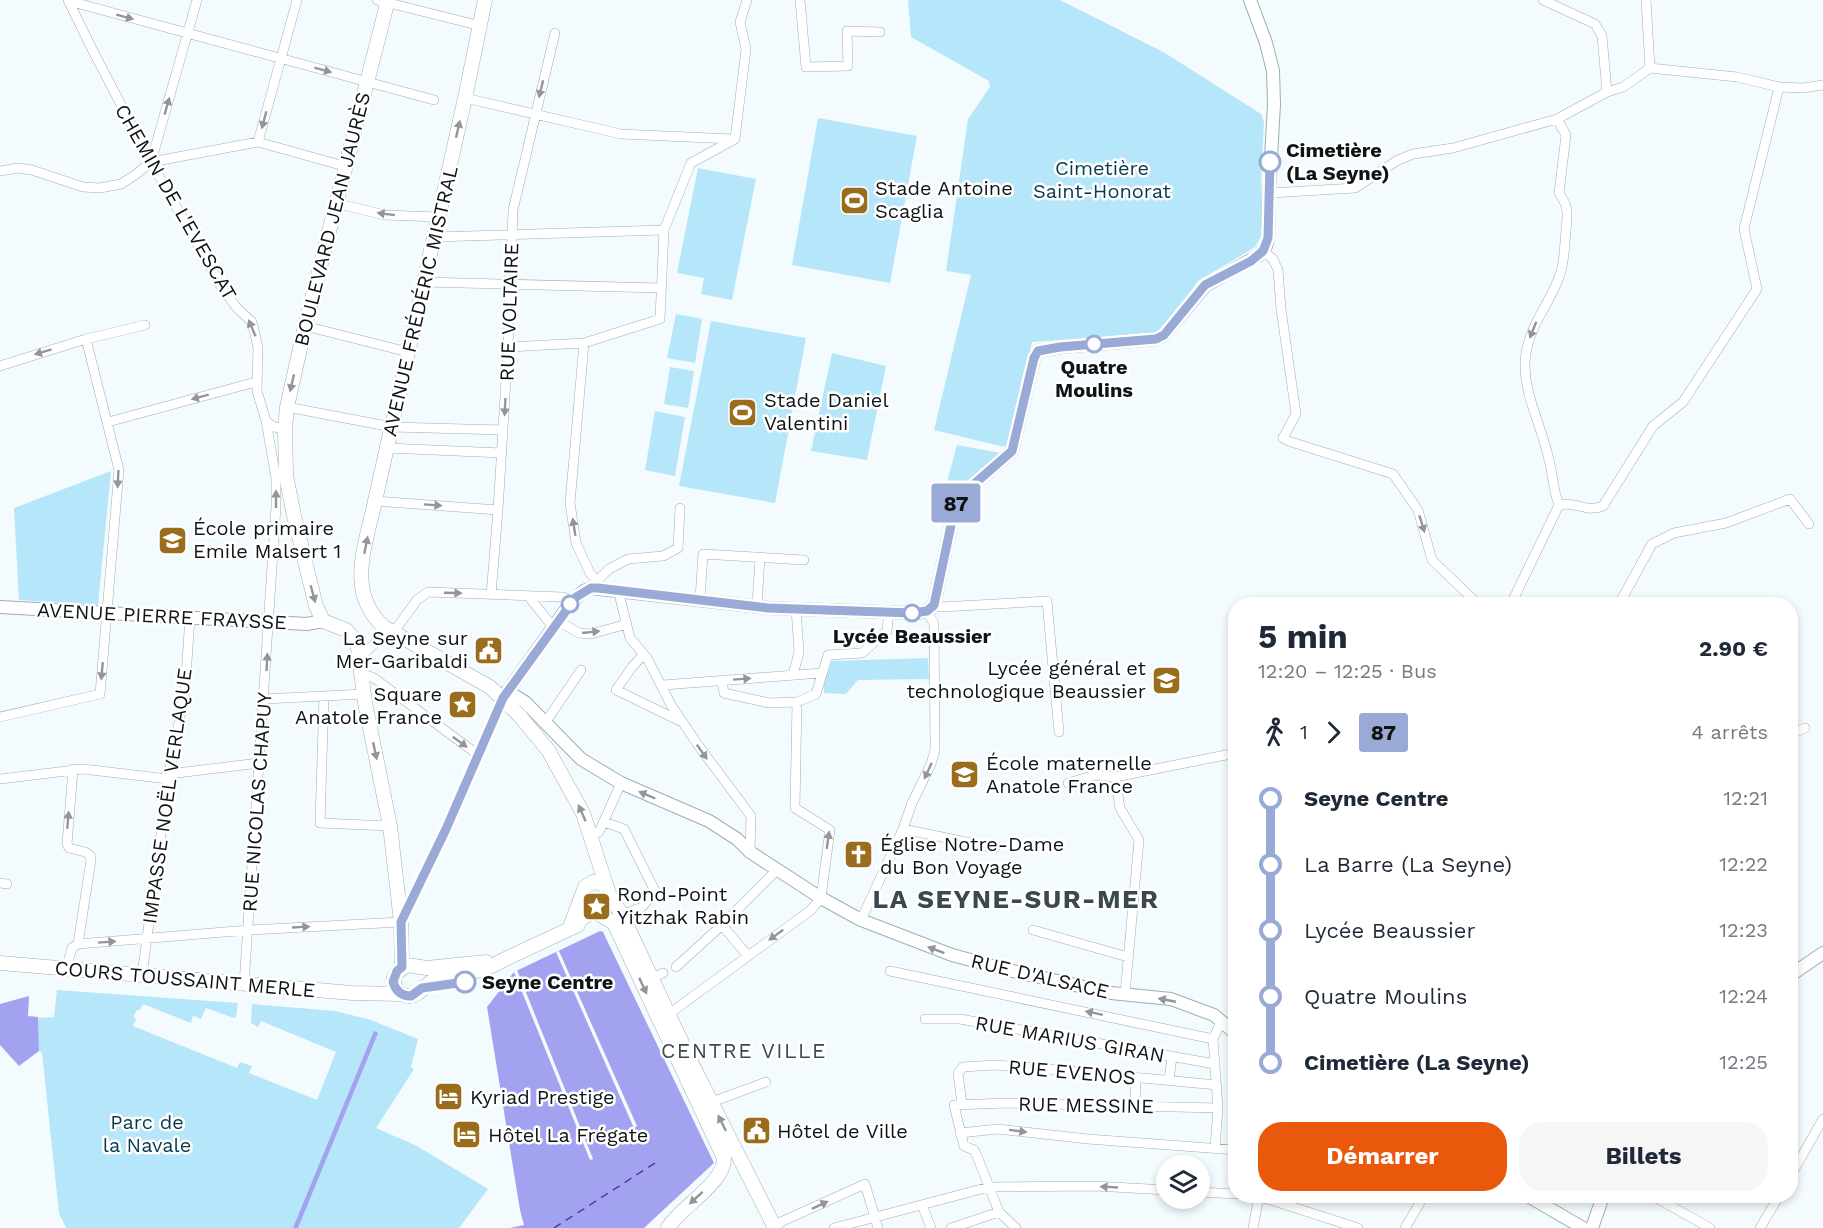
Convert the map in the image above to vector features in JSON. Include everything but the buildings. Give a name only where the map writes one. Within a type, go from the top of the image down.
[{"type":"main road","name":"AVENUE FRÉDÉRIC MISTRAL","points":[[391,631],[376,620],[364,602],[361,592],[361,572],[485,0]]},
{"type":"main road","name":"BOULEVARD JEAN JAURÈS","points":[[323,621],[316,606],[300,548],[280,436],[384,1]]},
{"type":"main road","points":[[323,621],[340,627],[351,634],[354,639],[390,826],[401,922],[395,987],[401,994],[411,996],[435,980],[493,966],[600,914],[609,900],[590,834],[578,804],[548,750],[505,694],[391,631]]},
{"type":"main road","points":[[570,927],[581,899],[582,890],[588,884],[598,882],[607,888],[658,976],[669,1014],[775,1227]]},
{"type":"main road","points":[[581,899],[586,907],[614,923],[724,1158],[723,1168],[714,1181],[678,1214],[668,1228]]},
{"type":"main road","points":[[369,992],[386,984],[398,972],[412,966],[417,968],[443,967],[503,960]]},
{"type":"main road","name":"COURS TOUSSAINT MERLE","points":[[0,963],[352,993],[401,994]]},
{"type":"main road","points":[[417,968],[423,975],[422,988]]},
{"type":"street","points":[[151,162],[197,0]]},
{"type":"street","points":[[258,142],[297,0]]},
{"type":"street","points":[[735,139],[746,49],[740,22],[747,0]]},
{"type":"street","points":[[800,0],[806,67],[848,66],[847,31],[880,32]]},
{"type":"street","points":[[861,920],[903,829],[935,750],[934,624],[931,608],[956,502],[1012,451],[1034,358],[1038,351],[1156,339],[1164,335],[1205,285],[1251,261],[1263,251],[1268,238],[1274,104],[1273,71],[1266,43],[1250,0]]},
{"type":"street","points":[[1543,0],[1595,24],[1602,36],[1607,92]]},
{"type":"street","points":[[1646,0],[1650,68]]},
{"type":"street","points":[[69,1],[92,4],[187,33],[434,100]]},
{"type":"street","name":"CHEMIN DE L'EVESCAT","points":[[69,1],[151,162],[222,288],[237,308],[252,322],[258,347],[257,384],[267,421]]},
{"type":"street","points":[[384,1],[481,26]]},
{"type":"street","name":"RUE VOLTAIRE","points":[[491,595],[502,453],[513,210],[555,33]]},
{"type":"street","points":[[1269,193],[1355,188],[1398,160],[1413,154],[1453,148],[1557,119],[1607,92],[1623,87],[1650,68],[1737,77],[1779,87],[1803,88],[1823,85]]},
{"type":"street","points":[[1559,505],[1567,503],[1594,510],[1604,506],[1653,426],[1683,402],[1757,289],[1744,229],[1779,87]]},
{"type":"street","points":[[465,98],[621,134],[735,139]]},
{"type":"street","points":[[1515,597],[1559,505],[1555,495],[1550,461],[1531,400],[1525,370],[1531,333],[1559,278],[1564,259],[1567,205],[1559,193],[1566,135],[1557,119]]},
{"type":"street","points":[[508,347],[584,343],[660,319],[664,230],[691,163],[735,139]]},
{"type":"street","points":[[0,171],[18,168],[32,170],[83,187],[100,188],[121,184],[135,176],[151,162],[258,142],[344,166]]},
{"type":"street","points":[[335,203],[385,215],[438,217]]},
{"type":"street","points":[[434,237],[664,230]]},
{"type":"street","points":[[1263,251],[1273,259],[1278,270],[1281,309],[1296,414],[1283,438],[1393,474],[1418,510],[1432,560],[1471,597]]},
{"type":"street","points":[[424,282],[661,288]]},
{"type":"street","points":[[0,366],[86,339],[145,325]]},
{"type":"street","points":[[305,327],[408,352]]},
{"type":"street","points":[[0,717],[100,693],[119,470],[86,339]]},
{"type":"street","points":[[584,343],[570,503],[576,543],[593,584]]},
{"type":"street","points":[[108,422],[252,383],[257,384]]},
{"type":"street","points":[[287,407],[392,427],[503,430]]},
{"type":"street","points":[[267,421],[280,436]]},
{"type":"street","name":"BOULEVARD JEAN JAURÈS","points":[[267,421],[280,436],[269,621]]},
{"type":"street","points":[[387,448],[502,453]]},
{"type":"street","points":[[1623,597],[1652,544],[1674,533],[1726,523],[1790,499],[1809,524]]},
{"type":"street","points":[[375,501],[498,510]]},
{"type":"street","points":[[66,969],[72,948],[78,944],[249,930],[401,922],[446,829],[505,694],[572,601],[609,569],[628,559],[663,556],[678,548],[680,508]]},
{"type":"street","points":[[700,599],[703,554],[804,560]]},
{"type":"street","points":[[757,606],[760,557]]},
{"type":"street","points":[[593,584],[620,590],[796,609],[912,613],[941,607],[1047,601],[1059,732]]},
{"type":"street","points":[[620,590],[630,638],[663,685],[671,705],[682,722],[751,816],[750,852]]},
{"type":"street","points":[[477,754],[360,666],[417,600],[428,592],[563,597],[572,601]]},
{"type":"street","points":[[529,597],[556,624],[579,633],[591,634],[627,624]]},
{"type":"street","name":"AVENUE PIERRE FRAYSSE","points":[[0,607],[307,624],[323,621]]},
{"type":"street","points":[[794,675],[799,652],[796,609]]},
{"type":"street","points":[[722,681],[723,693],[769,703],[797,702],[816,694],[828,655],[862,653],[887,631],[889,611]]},
{"type":"street","name":"IMPASSE NOËL VERLAQUE","points":[[142,975],[169,777],[185,691],[190,617]]},
{"type":"street","name":"RUE NICOLAS CHAPUY","points":[[244,984],[269,621]]},
{"type":"street","points":[[643,655],[616,690],[682,722]]},
{"type":"street","points":[[545,723],[581,669]]},
{"type":"street","points":[[663,685],[822,673]]},
{"type":"street","points":[[264,699],[364,694]]},
{"type":"street","name":"RUE D'ALSACE","points":[[505,694],[525,702],[581,759],[621,783],[709,821],[737,838],[750,852],[821,898],[861,920],[952,956],[1111,993],[1171,999],[1214,1015],[1228,1028]]},
{"type":"street","points":[[324,696],[320,823],[390,826]]},
{"type":"street","points":[[669,1014],[811,910],[821,898],[830,830],[795,808],[797,702]]},
{"type":"street","points":[[1798,731],[1805,728]]},
{"type":"street","points":[[1068,783],[1095,775],[1115,777],[1228,755]]},
{"type":"street","points":[[0,779],[72,769],[169,777],[259,763]]},
{"type":"street","points":[[72,769],[67,844],[69,848],[90,855],[78,944]]},
{"type":"street","points":[[1115,777],[1120,808],[1138,840],[1125,994]]},
{"type":"street","points":[[590,834],[599,832],[621,783]]},
{"type":"street","points":[[604,822],[624,829],[655,891],[642,907],[621,915]]},
{"type":"street","points":[[903,829],[995,849]]},
{"type":"street","points":[[676,967],[778,869]]},
{"type":"street","points":[[722,925],[748,956]]},
{"type":"street","points":[[1033,930],[1128,957]]},
{"type":"street","points":[[1798,970],[1823,953]]},
{"type":"street","points":[[890,971],[1213,1039]]},
{"type":"street","name":"RUE MARIUS GIRAN","points":[[925,1019],[960,1019],[1215,1064]]},
{"type":"street","points":[[1215,1148],[1218,1108],[1213,1039],[1221,1022]]},
{"type":"street","points":[[1170,1080],[1172,1057]]},
{"type":"street","name":"RUE EVENOS","points":[[958,1104],[958,1073],[963,1067],[1016,1066],[1217,1085]]},
{"type":"street","points":[[1135,1106],[1136,1077]]},
{"type":"street","points":[[712,1102],[766,1082]]},
{"type":"street","points":[[958,1104],[960,1133],[964,1146],[974,1150],[999,1212],[1016,1228]]},
{"type":"street","name":"RUE MESSINE","points":[[958,1104],[1218,1108]]},
{"type":"street","points":[[1798,1163],[1823,1119]]},
{"type":"street","points":[[960,1133],[998,1129],[1088,1139],[1228,1149]]},
{"type":"street","points":[[775,1227],[865,1184],[878,1228]]},
{"type":"street","points":[[834,1228],[989,1187],[1095,1186],[1156,1189]]},
{"type":"street","points":[[1210,1193],[1228,1194]]},
{"type":"street","points":[[1253,1228],[1257,1203]]},
{"type":"street","points":[[1280,1203],[1358,1228]]},
{"type":"street","points":[[1405,1228],[1420,1203]]},
{"type":"street","points":[[1540,1203],[1583,1228]]},
{"type":"street","points":[[1592,1228],[1601,1203]]},
{"type":"street","points":[[1665,1203],[1710,1228]]},
{"type":"street","points":[[1760,1228],[1775,1203]]},
{"type":"street","points":[[922,1204],[931,1228]]},
{"type":"street","points":[[951,1228],[999,1212]]},
{"type":"green space","name":"Cimetière Saint-Honorat","points":[[908,0],[1060,0],[1165,53],[1261,114],[1264,122],[1261,181],[1264,225],[1260,239],[1254,248],[1198,281],[1166,327],[1156,333],[1032,342],[1008,444],[1004,447],[934,430],[971,275],[946,271],[968,119],[990,87],[989,81],[911,37]]},
{"type":"green space","name":"Stade Antoine Scaglia","points":[[818,118],[917,136],[890,283],[792,265]]},
{"type":"green space","points":[[698,168],[756,179],[732,300],[701,294],[704,278],[677,273]]},
{"type":"green space","points":[[676,314],[702,319],[695,363],[667,358]]},
{"type":"green space","name":"Stade Daniel Valentini","points":[[711,321],[806,338],[775,503],[679,486]]},
{"type":"green space","points":[[832,353],[886,366],[867,460],[811,451]]},
{"type":"green space","points":[[670,367],[694,371],[688,408],[664,404]]},
{"type":"green space","points":[[655,411],[685,417],[675,476],[645,470]]},
{"type":"green space","points":[[957,445],[1000,453],[958,493],[945,489]]},
{"type":"green space","points":[[111,471],[98,605],[19,600],[14,508]]},
{"type":"green space","points":[[928,658],[929,679],[858,680],[846,694],[824,693],[824,682],[832,661]]},
{"type":"green space","name":"Parc de la Navale","points":[[57,990],[238,1003],[234,1018],[206,1008],[201,1019],[193,1016],[191,1023],[143,1004],[133,1017],[136,1019],[133,1026],[237,1068],[240,1062],[252,1066],[249,1073],[317,1100],[336,1052],[261,1021],[258,1027],[251,1023],[252,1004],[335,1011],[371,1020],[418,1039],[411,1067],[414,1069],[376,1128],[417,1146],[488,1189],[459,1228],[66,1228],[59,1213],[42,1053],[39,1051],[38,1018],[54,1017]]},
{"type":"water","points":[[600,931],[603,932],[714,1163],[644,1228],[510,1228],[524,1225],[487,1007],[514,972]]},
{"type":"water","points":[[29,996],[28,1016],[38,1017],[39,1051],[19,1066],[0,1045],[0,1004]]},
{"type":"water","points":[[374,1031],[378,1033],[298,1228],[293,1228]]},
{"type":"pier","points":[[559,951],[637,1126],[634,1128],[556,952]]},
{"type":"pier","points":[[517,970],[593,1159],[590,1160],[514,972]]},
{"type":"ferry route","points":[[554,1228],[655,1163]]},
{"type":"bus line","name":"87","points":[[465,982],[422,988],[420,992],[411,996],[397,991],[393,982],[397,971],[402,967],[401,922],[446,829],[503,698],[576,597],[591,588],[598,588],[768,608],[912,613],[927,611],[934,605],[956,502],[1012,451],[1026,388],[1038,351],[1156,339],[1164,335],[1205,285],[1251,261],[1263,251],[1268,238],[1270,162]]},
{"type":"place","name":"Cimetière (La Seyne)","points":[[1270,162]]},
{"type":"place","name":"Stade Antoine Scaglia","points":[[854,200]]},
{"type":"place","name":"Quatre Moulins","points":[[1094,344]]},
{"type":"place","name":"Stade Daniel Valentini","points":[[743,412]]},
{"type":"place","name":"École primaire Emile Malsert 1","points":[[172,540]]},
{"type":"place","name":"Lycée Beaussier","points":[[912,613]]},
{"type":"place","name":"La Seyne sur Mer-Garibaldi","points":[[489,650]]},
{"type":"place","name":"Lycée général et technologique Beaussier","points":[[1167,680]]},
{"type":"place","name":"Square Anatole France","points":[[463,705]]},
{"type":"place","name":"École maternelle Anatole France","points":[[965,775]]},
{"type":"place","name":"Église Notre-Dame du Bon Voyage","points":[[859,855]]},
{"type":"place","name":"Rond-Point Yitzhak Rabin","points":[[596,906]]},
{"type":"place","name":"Seyne Centre","points":[[465,982]]},
{"type":"place","name":"Kyriad Prestige","points":[[449,1097]]},
{"type":"place","name":"Hôtel de Ville","points":[[756,1131]]},
{"type":"place","name":"Hôtel La Frégate","points":[[467,1135]]},
{"type":"district","name":"LA SEYNE-SUR-MER","points":[[1016,899]]},
{"type":"district","name":"CENTRE VILLE","points":[[744,1051]]}]
